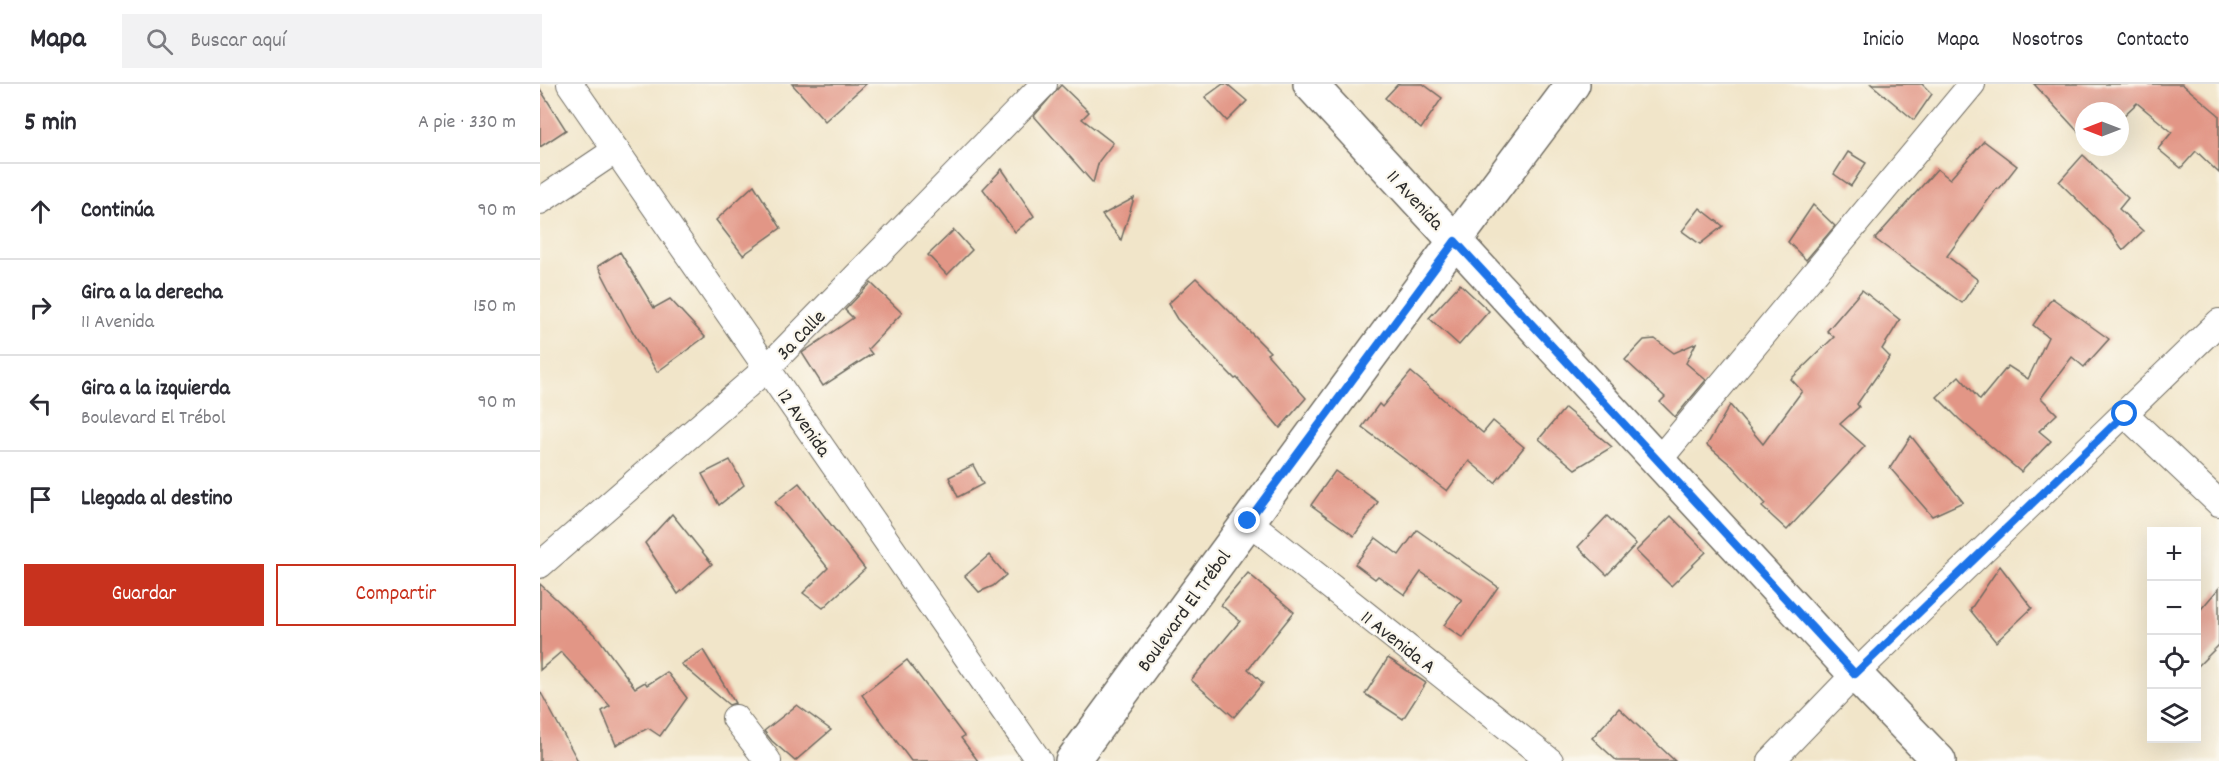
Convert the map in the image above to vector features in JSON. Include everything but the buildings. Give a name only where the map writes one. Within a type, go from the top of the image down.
[{"type":"street","name":"12 Avenida","points":[[570,84],[1040,761]]},
{"type":"street","name":"3a Calle","points":[[540,566],[767,368],[1044,84]]},
{"type":"street","name":"11 Avenida","points":[[1310,84],[1855,674],[1940,761]]},
{"type":"street","name":"Boulevard El Trébol","points":[[1072,761],[1455,241],[1574,84]]},
{"type":"street","points":[[1658,460],[1972,84]]},
{"type":"street","points":[[540,201],[616,150]]},
{"type":"street","points":[[1771,761],[1855,674],[2219,322]]},
{"type":"street","points":[[2125,414],[2219,503]]},
{"type":"street","name":"11 Avenida A","points":[[1248,521],[1551,761]]},
{"type":"street","points":[[735,718],[768,761]]},
{"type":"route","points":[[1248,521],[1455,241],[1855,674],[2125,414]]}]
